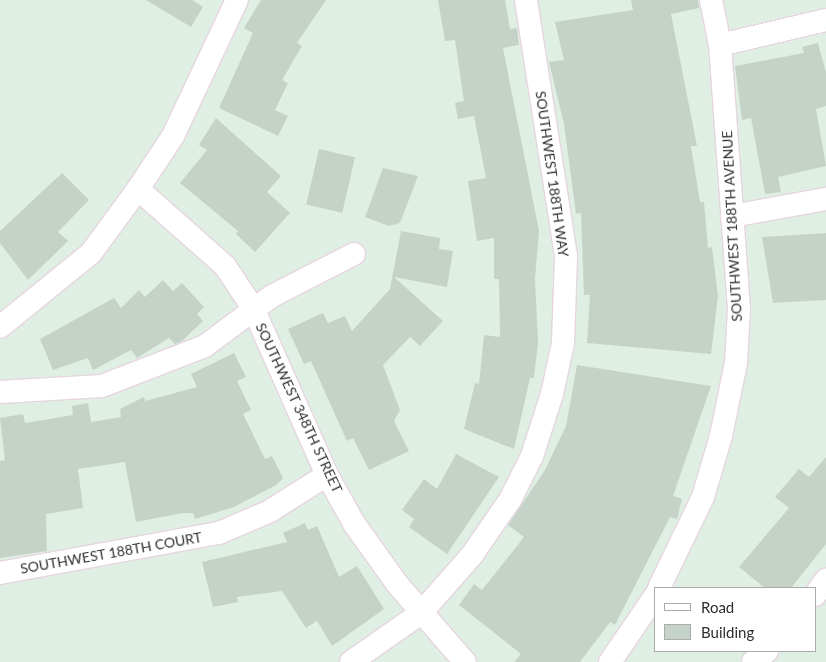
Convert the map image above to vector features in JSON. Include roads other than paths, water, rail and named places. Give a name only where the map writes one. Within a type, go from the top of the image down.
[{"type":"street","points":[[0,327],[91,254],[138,189],[173,136],[237,0]]},
{"type":"street","name":"SOUTHWEST 188TH WAY","points":[[351,662],[421,613],[472,555],[510,500],[532,456],[563,343],[566,256],[526,0]]},
{"type":"street","name":"SOUTHWEST 188TH AVENUE","points":[[659,587],[703,497],[725,418],[739,309],[720,45],[711,0]]},
{"type":"street","points":[[720,45],[826,20]]},
{"type":"street","name":"SOUTHWEST 348TH STREET","points":[[138,189],[224,266],[253,308],[327,475],[355,524],[421,613],[465,662]]},
{"type":"street","points":[[732,216],[826,199]]},
{"type":"street","points":[[0,392],[102,386],[205,346],[253,308],[354,254]]},
{"type":"street","name":"SOUTHWEST 188TH COURT","points":[[0,572],[219,533],[270,511],[327,475]]},
{"type":"street","points":[[816,594],[826,580]]},
{"type":"street","points":[[615,660],[654,598]]},
{"type":"street","points":[[753,662],[766,652]]}]
